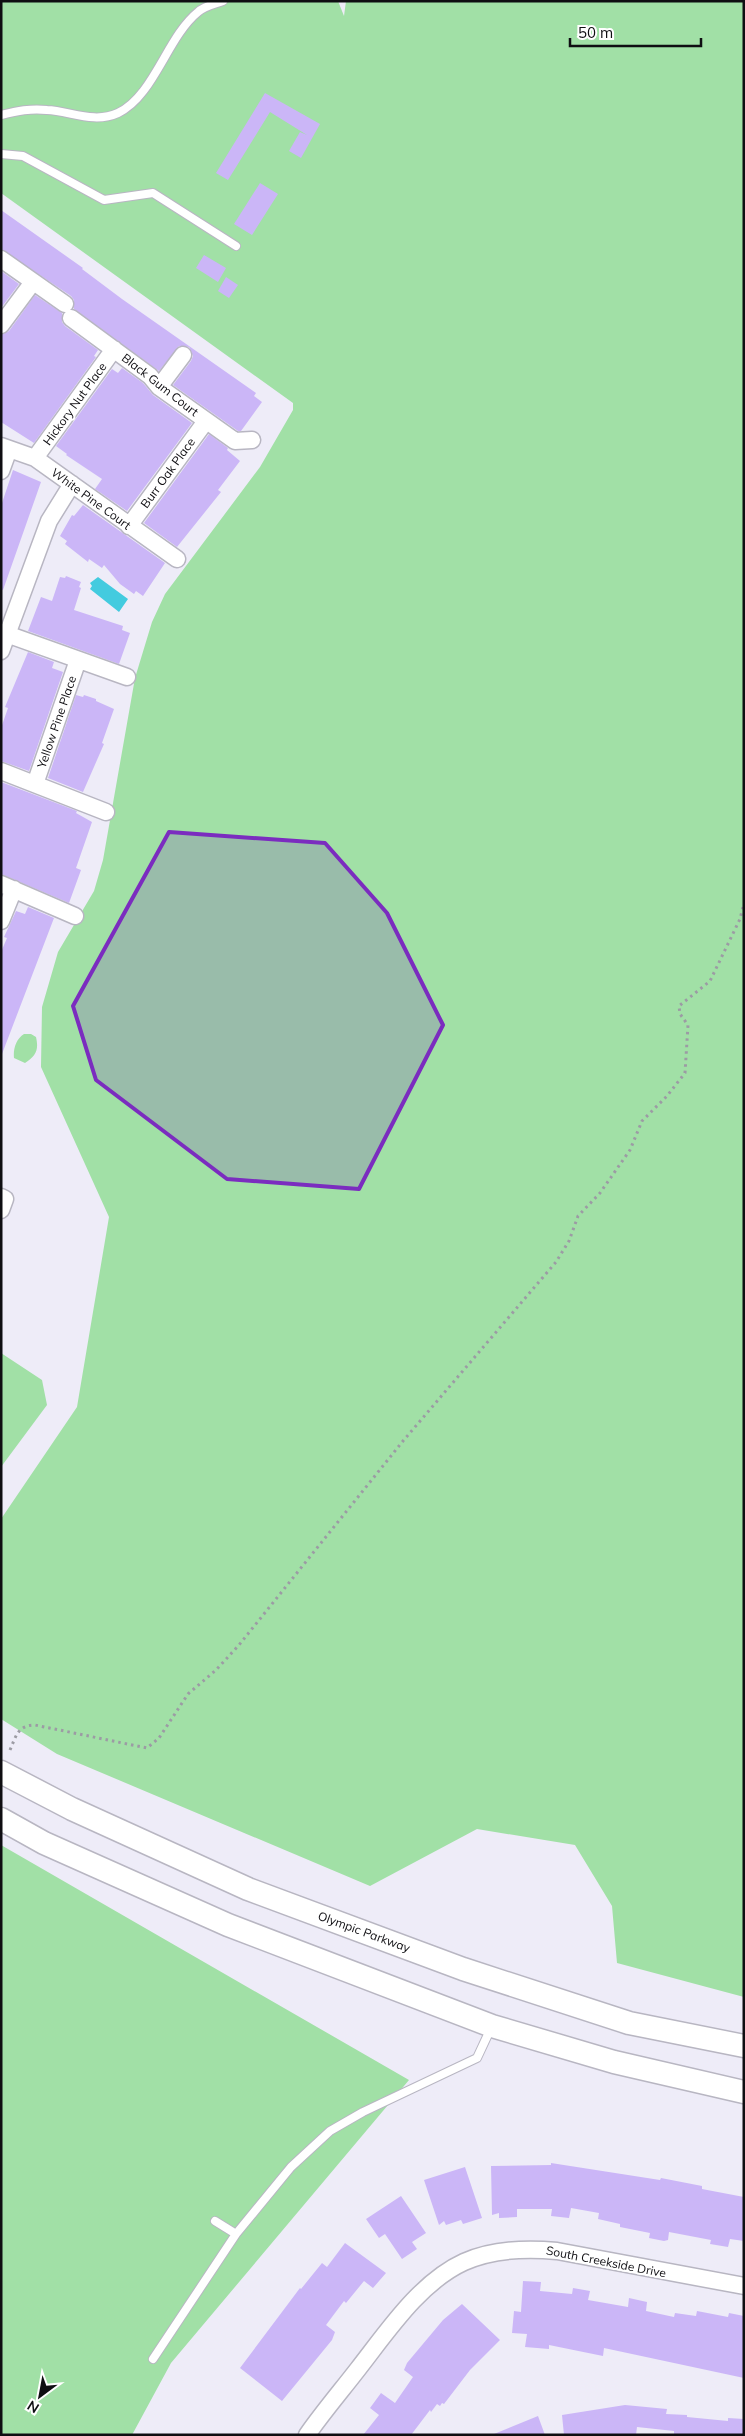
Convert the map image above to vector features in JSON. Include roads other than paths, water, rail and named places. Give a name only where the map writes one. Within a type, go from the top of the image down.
[{"type":"main road","name":"Olympic Parkway","points":[[1,1772],[72,1809],[248,1889],[444,1962],[629,2023],[744,2046]]},
{"type":"main road","points":[[1,1819],[44,1843],[228,1925],[492,2026],[614,2062],[744,2092]]},
{"type":"street","name":"Black Gum Court","points":[[1,260],[33,282],[150,376],[159,387],[235,442],[252,440]]},
{"type":"street","points":[[1,325],[33,282]]},
{"type":"street","name":"Hickory Nut Place","points":[[35,458],[114,349]]},
{"type":"street","points":[[159,387],[183,355]]},
{"type":"street","name":"Burr Oak Place","points":[[129,526],[206,421]]},
{"type":"street","points":[[1,470],[5,448]]},
{"type":"street","name":"White Pine Court","points":[[5,448],[35,458],[177,559]]},
{"type":"street","points":[[1,651],[10,635],[49,521],[72,484]]},
{"type":"street","points":[[10,635],[128,677]]},
{"type":"street","name":"Yellow Pine Place","points":[[35,784],[78,660]]},
{"type":"street","points":[[1,771],[106,812]]},
{"type":"street","points":[[1,921],[8,887],[75,916]]},
{"type":"street","points":[[1,1197],[5,1199],[1,1210]]},
{"type":"street","name":"South Creekside Drive","points":[[307,2435],[381,2339],[419,2295],[442,2274],[465,2261],[505,2250],[527,2248],[557,2251],[744,2286]]},
{"type":"lane","points":[[1,115],[26,110],[48,110],[79,116],[100,117],[118,113],[135,102],[188,21],[200,10],[223,1]]},
{"type":"lane","points":[[1,154],[24,156],[104,200],[153,193],[236,246]]},
{"type":"lane","points":[[154,2359],[236,2234],[291,2167],[330,2131],[363,2112],[477,2058],[492,2026]]},
{"type":"lane","points":[[215,2221],[236,2234]]},
{"type":"water","points":[[98,577],[128,599],[119,612],[90,589],[92,586],[90,583]]}]
